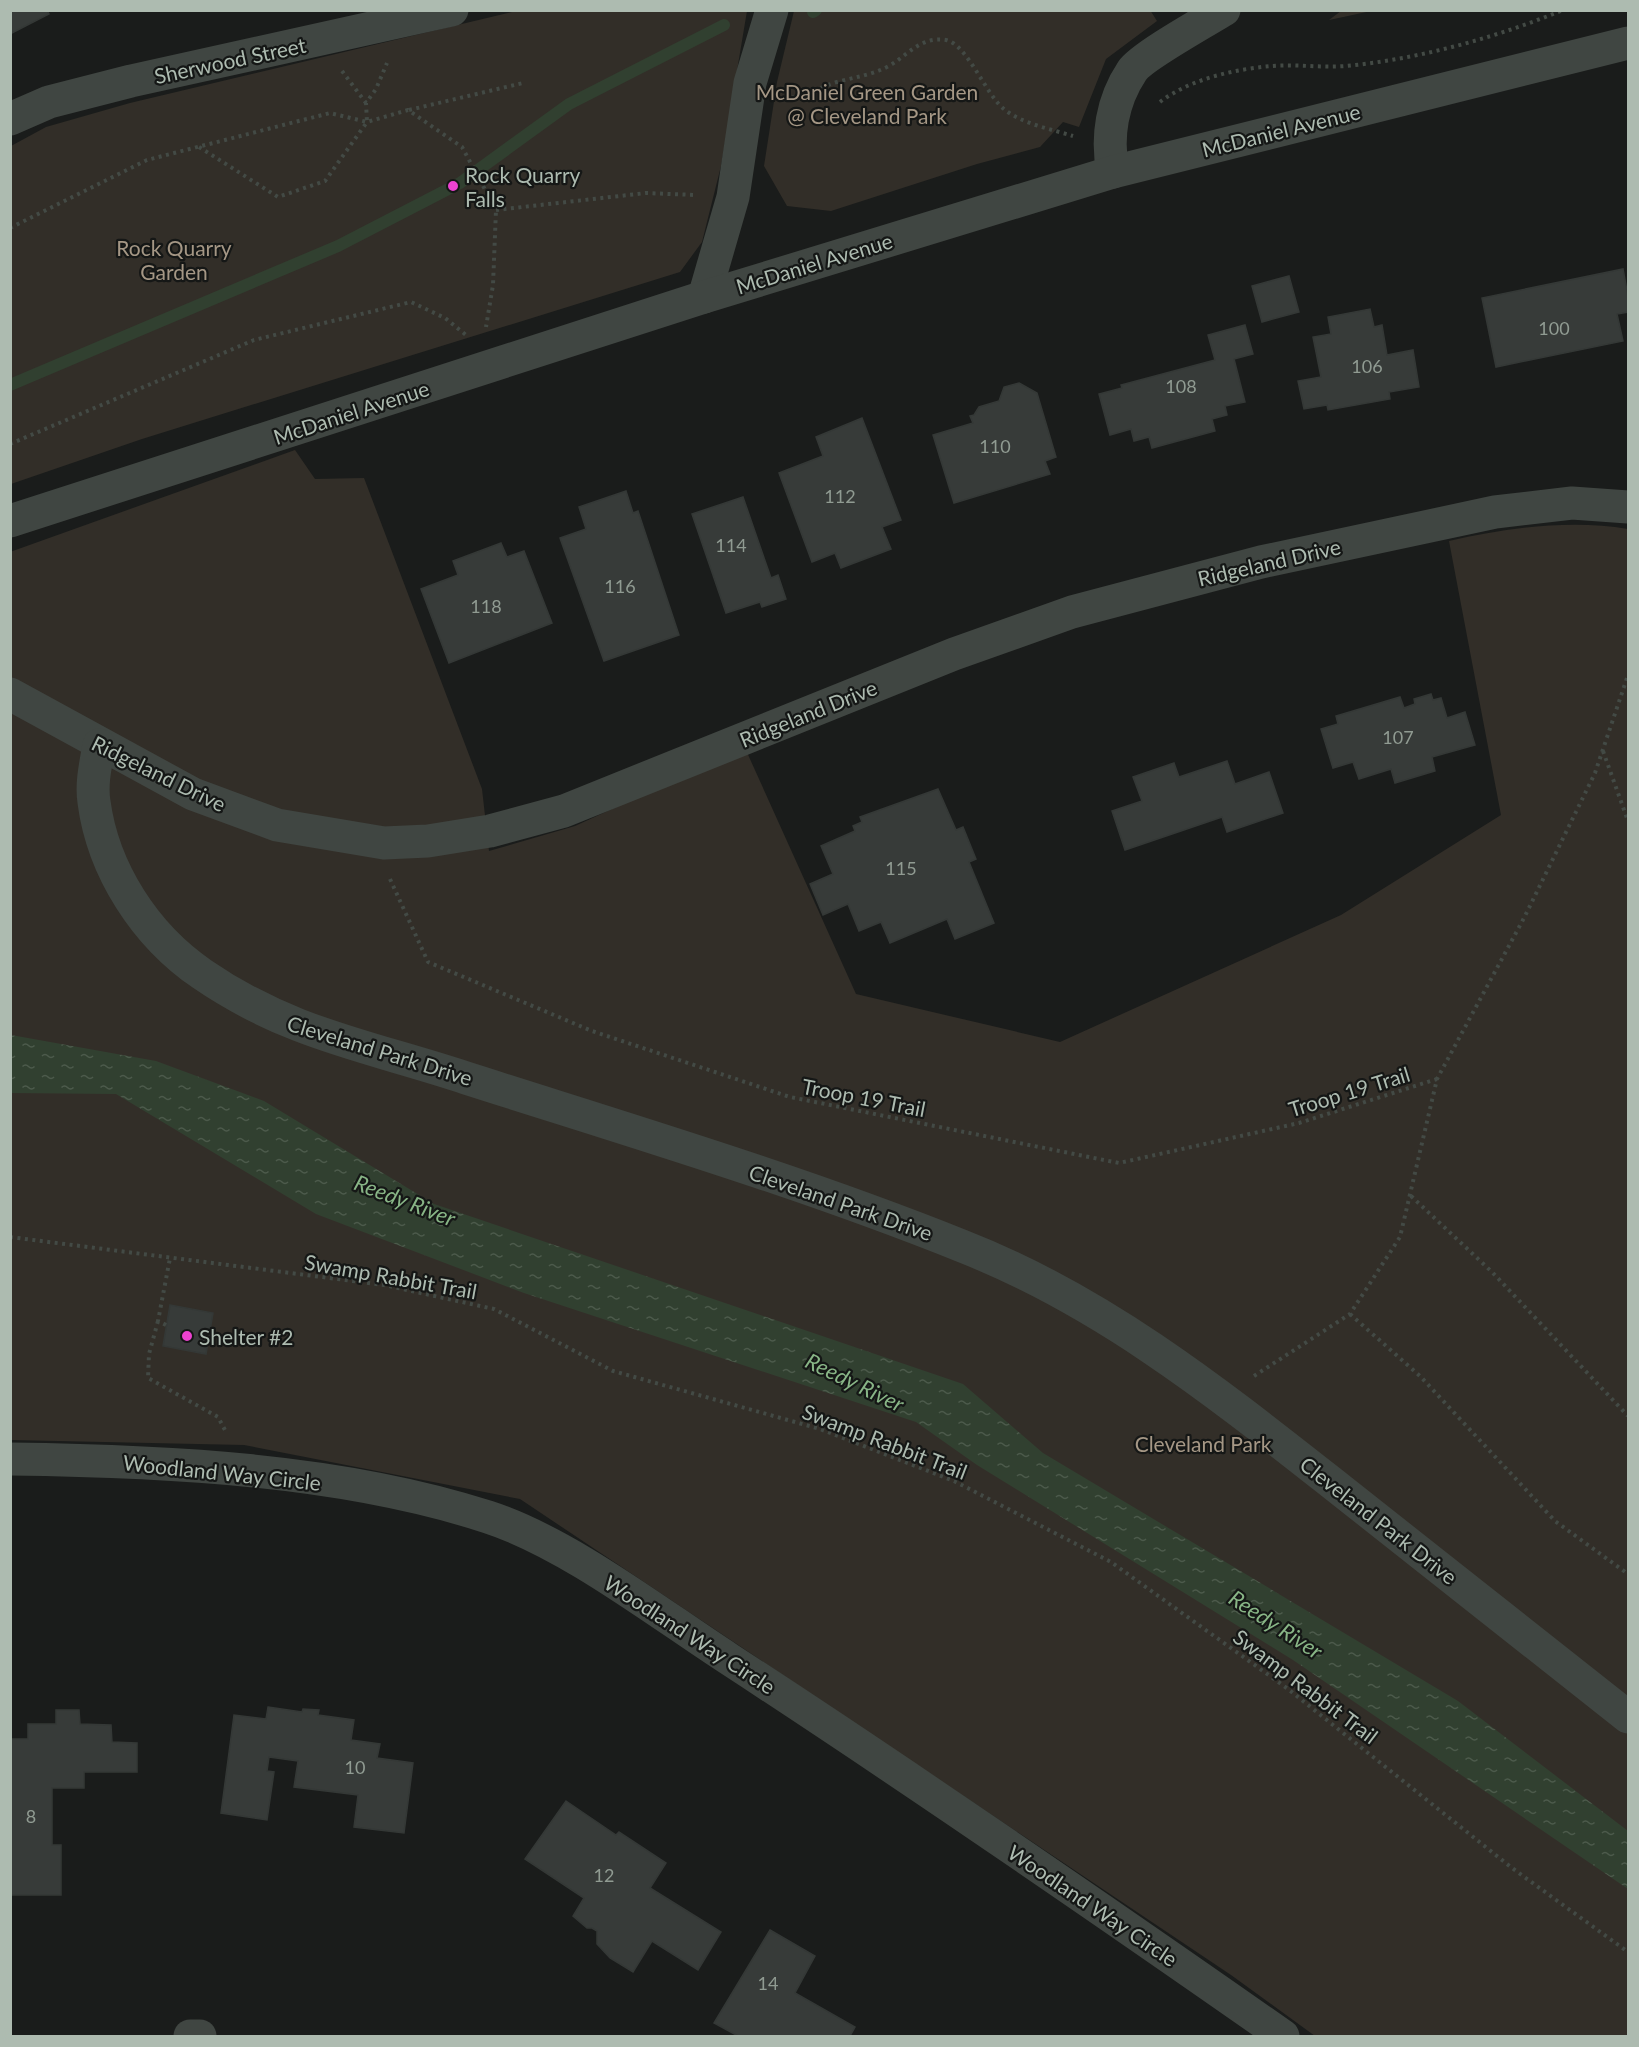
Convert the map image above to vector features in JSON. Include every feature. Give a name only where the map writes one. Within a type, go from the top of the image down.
[{"type":"street","name":"Sherwood Street","points":[[10,119],[49,102],[131,81],[452,10]]},
{"type":"street","points":[[704,297],[733,197],[750,83],[772,10]]},
{"type":"street","points":[[1113,172],[1108,148],[1113,111],[1132,69],[1224,10]]},
{"type":"street","name":"McDaniel Avenue","points":[[10,521],[704,297],[1113,172],[1629,43]]},
{"type":"street","name":"Ridgeland Drive","points":[[10,694],[99,745],[193,794],[277,825],[373,842],[428,842],[490,831],[564,811],[954,654],[1083,609],[1261,562],[1495,512],[1572,503],[1629,507]]},
{"type":"street","name":"Cleveland Park Drive","points":[[99,745],[93,780],[93,800],[106,853],[132,903],[161,941],[197,971],[239,999],[285,1022],[333,1040],[459,1075],[811,1190],[967,1247],[1052,1288],[1113,1321],[1225,1399],[1629,1717]]},
{"type":"street","name":"Woodland Way Circle","points":[[10,1460],[113,1460],[264,1473],[375,1489],[491,1518],[542,1540],[767,1683],[1282,2037]]},
{"type":"street","points":[[190,2037],[200,2037]]},
{"type":"path","points":[[366,103],[376,89],[391,55]]},
{"type":"path","points":[[199,147],[278,197],[324,181],[367,122],[366,103],[335,62]]},
{"type":"path","points":[[10,228],[147,160],[330,112],[367,122],[523,83]]},
{"type":"path","points":[[408,110],[462,147],[496,210],[493,285],[489,316],[487,327],[478,332]]},
{"type":"path","points":[[496,210],[646,193],[733,197]]},
{"type":"path","points":[[10,444],[254,340],[400,305],[411,303],[445,318],[469,337]]},
{"type":"path","name":"Troop 19 Trail","points":[[1225,1399],[1270,1363],[1350,1314],[1400,1238],[1437,1079],[1524,918],[1595,773],[1629,675]]},
{"type":"path","points":[[1603,750],[1629,821]]},
{"type":"path","name":"Troop 19 Trail","points":[[373,842],[428,962],[591,1031],[790,1097],[1119,1163],[1299,1123],[1437,1079]]},
{"type":"path","points":[[1411,1196],[1492,1272],[1629,1416]]},
{"type":"path","name":"Swamp Rabbit Trail","points":[[10,1237],[384,1285],[494,1309],[613,1371],[820,1429],[954,1481],[1111,1562],[1288,1689],[1512,1868],[1629,1952]]},
{"type":"path","points":[[170,1258],[149,1354],[148,1378],[218,1417]]},
{"type":"path","points":[[1350,1314],[1420,1376],[1555,1521],[1629,1574]]},
{"type":"path","points":[[158,1321],[166,1325]]},
{"type":"green space","name":"McDaniel Green Garden @ Cleveland Park","points":[[1150,10],[1157,21],[1106,59],[1079,127],[1063,122],[1040,147],[977,164],[831,211],[787,206],[764,166],[777,82],[794,11]]},
{"type":"green space","points":[[1341,10],[1371,11],[1329,20]]},
{"type":"green space","name":"Rock Quarry Garden","points":[[516,11],[747,11],[721,166],[702,242],[680,272],[142,439],[11,484],[11,146],[46,127],[130,103]]},
{"type":"green space","name":"Cleveland Park","points":[[295,450],[315,479],[364,478],[482,789],[489,851],[575,826],[745,748],[856,994],[1060,1042],[1341,915],[1501,815],[1449,541],[1538,526],[1584,525],[1628,529],[1628,2036],[1315,2036],[1231,1975],[520,1499],[244,1445],[11,1440],[10,552]]},
{"type":"water","name":"Reedy River","points":[[11,1035],[156,1061],[264,1101],[434,1204],[963,1384],[1043,1453],[1458,1701],[1628,1831],[1628,1889],[1293,1660],[977,1465],[916,1422],[524,1293],[316,1214],[116,1094],[11,1093]]},
{"type":"building","points":[[10,10],[47,10],[49,14],[10,34]]},
{"type":"building","points":[[1623,269],[1628,296],[1628,312],[1617,314],[1623,341],[1496,367],[1482,298]]},
{"type":"building","points":[[1289,276],[1299,312],[1262,322],[1252,286]]},
{"type":"building","points":[[1370,309],[1374,327],[1382,325],[1387,355],[1413,350],[1419,387],[1389,392],[1390,399],[1328,410],[1327,405],[1304,409],[1298,381],[1321,377],[1313,337],[1331,334],[1328,317]]},
{"type":"building","points":[[1245,325],[1253,354],[1234,359],[1245,402],[1225,406],[1227,415],[1212,419],[1215,431],[1152,448],[1149,437],[1134,441],[1131,429],[1110,435],[1099,394],[1122,388],[1121,385],[1215,360],[1208,335]]},
{"type":"building","points":[[1019,383],[1037,393],[1056,457],[1045,461],[1050,474],[954,503],[933,435],[973,423],[970,416],[974,415],[979,407],[999,401],[1004,387]]},
{"type":"building","points":[[862,418],[901,520],[882,527],[891,549],[841,568],[835,553],[812,562],[779,473],[823,456],[816,437]]},
{"type":"building","points":[[626,491],[633,513],[638,511],[679,635],[604,661],[560,538],[586,529],[579,507]]},
{"type":"building","points":[[743,497],[771,578],[778,575],[786,599],[762,607],[760,602],[726,613],[692,514]]},
{"type":"building","points":[[501,543],[507,557],[524,551],[552,623],[449,663],[421,589],[458,575],[453,561]]},
{"type":"building","points":[[1431,694],[1433,700],[1441,698],[1447,718],[1465,712],[1475,745],[1432,757],[1435,771],[1395,783],[1391,769],[1359,779],[1353,762],[1333,768],[1321,729],[1338,724],[1336,716],[1400,697],[1404,708],[1415,704],[1414,699]]},
{"type":"building","points":[[1227,761],[1235,784],[1269,772],[1283,813],[1227,832],[1222,817],[1125,850],[1112,811],[1142,801],[1133,777],[1174,763],[1179,777]]},
{"type":"building","points":[[938,789],[956,830],[963,827],[976,859],[969,862],[994,923],[955,939],[947,919],[890,943],[881,922],[859,931],[848,904],[823,915],[810,884],[833,874],[821,846],[855,831],[853,826],[862,822],[860,817]]},
{"type":"building","name":"Shelter #2","points":[[170,1305],[213,1313],[206,1354],[163,1346]]},
{"type":"building","points":[[268,1707],[302,1712],[303,1709],[319,1710],[318,1715],[354,1720],[351,1740],[380,1744],[377,1758],[413,1763],[404,1833],[354,1827],[358,1795],[294,1787],[298,1761],[269,1757],[267,1771],[274,1772],[267,1820],[221,1813],[234,1715],[266,1719]]},
{"type":"building","points":[[56,1710],[79,1710],[80,1724],[111,1725],[112,1742],[137,1743],[137,1772],[84,1772],[84,1788],[52,1788],[52,1845],[61,1845],[61,1895],[10,1895],[10,1739],[28,1739],[28,1724],[56,1724]]},
{"type":"building","points":[[566,1801],[616,1835],[619,1832],[666,1863],[650,1888],[721,1932],[698,1970],[652,1941],[633,1972],[610,1958],[597,1944],[597,1931],[587,1928],[573,1916],[584,1898],[525,1859]]},
{"type":"building","points":[[770,1930],[815,1956],[795,1993],[855,2027],[850,2036],[738,2036],[714,2023]]},
{"type":"waterway","points":[[10,385],[338,246],[460,183],[569,104],[724,25]]},
{"type":"place","name":"Rock Quarry Falls","points":[[453,186]]},
{"type":"place","name":"Shelter #2","points":[[187,1336]]}]
